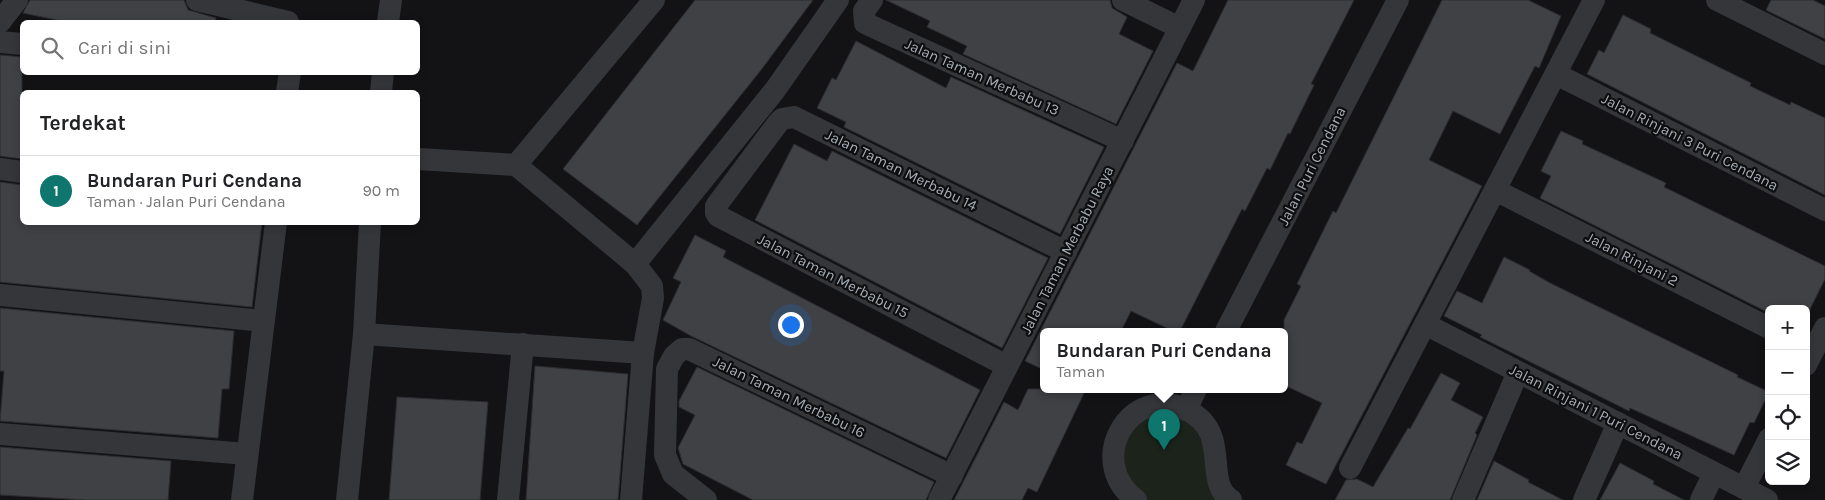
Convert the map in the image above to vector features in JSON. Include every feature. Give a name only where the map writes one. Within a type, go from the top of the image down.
[{"type":"street","points":[[0,22],[17,0]]},
{"type":"street","points":[[197,0],[280,20]]},
{"type":"street","points":[[388,20],[391,0]]},
{"type":"street","points":[[516,165],[654,0]]},
{"type":"street","points":[[635,264],[774,90],[838,0]]},
{"type":"street","name":"Jalan Taman Merbabu 13","points":[[872,0],[864,11],[865,22],[869,25],[1123,141]]},
{"type":"street","points":[[1123,0],[1180,28]]},
{"type":"street","name":"Jalan Taman Merbabu Raya","points":[[939,500],[1194,0]]},
{"type":"street","name":"Jalan Puri Cendana","points":[[1228,328],[1398,0]]},
{"type":"street","points":[[1350,468],[1594,0]]},
{"type":"street","points":[[1717,0],[1825,54]]},
{"type":"street","points":[[0,42],[20,44]]},
{"type":"street","name":"Jalan Rinjani 3 Puri Cendana","points":[[1556,74],[1825,210]]},
{"type":"street","points":[[288,90],[290,75]]},
{"type":"street","points":[[381,90],[383,75]]},
{"type":"street","name":"Jalan Taman Merbabu 14","points":[[748,161],[782,119],[794,117],[1066,252]]},
{"type":"street","points":[[420,159],[516,165],[635,264],[652,286],[653,298],[644,353],[632,500]]},
{"type":"street","name":"Jalan Taman Merbabu 15","points":[[748,161],[716,206],[718,216],[1007,366]]},
{"type":"street","points":[[0,169],[20,172]]},
{"type":"street","name":"Jalan Rinjani 2","points":[[1495,190],[1765,326]]},
{"type":"street","points":[[242,500],[276,225]]},
{"type":"street","points":[[347,500],[364,334],[370,225]]},
{"type":"street","points":[[0,294],[263,321]]},
{"type":"street","name":"Jalan Rinjani 1 Puri Cendana","points":[[1425,324],[1768,500]]},
{"type":"street","points":[[1813,355],[1825,328]]},
{"type":"street","points":[[364,334],[644,353]]},
{"type":"street","points":[[508,500],[523,344]]},
{"type":"street","name":"Jalan Taman Merbabu 16","points":[[706,500],[673,474],[665,455],[667,368],[674,356],[682,349],[690,349],[952,476]]},
{"type":"street","points":[[1463,500],[1518,372]]},
{"type":"street","points":[[1186,410],[1194,393]]},
{"type":"street","points":[[1136,500],[1120,484],[1114,471],[1112,456],[1114,442],[1121,428],[1130,417],[1143,409],[1158,405],[1172,405],[1186,410],[1199,418],[1209,429],[1215,442],[1219,488],[1231,500]]},
{"type":"street","points":[[1584,500],[1618,423]]},
{"type":"street","points":[[0,434],[247,454]]},
{"type":"street","points":[[1744,488],[1768,440]]},
{"type":"street","points":[[1701,500],[1714,472]]},
{"type":"shaded area","points":[[1186,410],[1231,500],[1136,500],[1114,441],[1131,417]]},
{"type":"building","points":[[30,0],[184,0],[188,10],[216,18],[216,20],[56,20],[23,13]]},
{"type":"building","points":[[695,0],[813,0],[761,70],[637,225],[563,169]]},
{"type":"building","points":[[886,0],[1110,0],[1112,8],[1127,17],[1119,34],[1153,51],[1116,124],[963,54],[967,46],[927,27],[930,21]]},
{"type":"building","points":[[1228,0],[1354,0],[1311,84],[1314,85],[1290,134],[1288,133],[1270,170],[1267,168],[1245,211],[1242,209],[1182,328],[1167,328],[1131,311],[1122,328],[1042,328],[1177,63],[1193,71]]},
{"type":"building","points":[[1442,0],[1528,0],[1561,16],[1539,68],[1535,66],[1500,134],[1453,111],[1429,160],[1482,186],[1326,484],[1286,465],[1297,442],[1302,444],[1322,403],[1288,387],[1288,328],[1284,328],[1284,320],[1301,286],[1297,284],[1333,211],[1336,213]]},
{"type":"building","points":[[1771,0],[1813,0],[1825,6],[1825,39],[1766,10]]},
{"type":"building","points":[[1623,15],[1651,29],[1650,33],[1751,83],[1750,86],[1790,105],[1791,102],[1825,118],[1825,195],[1587,74],[1599,50],[1604,53]]},
{"type":"building","points":[[856,41],[946,88],[951,77],[1104,147],[1060,234],[844,127],[846,122],[817,108],[832,78],[836,80]]},
{"type":"building","points":[[0,55],[20,57],[22,90],[20,90],[20,159],[0,156]]},
{"type":"building","points":[[1561,131],[1583,141],[1582,144],[1666,183],[1664,187],[1825,266],[1825,279],[1810,309],[1810,305],[1765,305],[1765,311],[1540,198],[1551,176],[1541,171]]},
{"type":"building","points":[[794,144],[827,161],[832,151],[1048,258],[1002,348],[755,220]]},
{"type":"building","points":[[0,182],[20,185],[20,225],[262,225],[252,307],[0,282]]},
{"type":"building","points":[[695,235],[726,251],[723,257],[980,390],[946,458],[691,336],[663,320],[681,282],[673,278]]},
{"type":"building","points":[[1504,257],[1550,283],[1738,375],[1737,377],[1765,390],[1765,400],[1754,423],[1750,422],[1734,455],[1630,408],[1629,411],[1480,337],[1482,335],[1444,316],[1457,291],[1482,303]]},
{"type":"building","points":[[0,308],[234,331],[229,389],[222,389],[218,438],[0,421],[4,371],[0,371]]},
{"type":"building","points":[[1040,332],[1040,368],[1025,361]]},
{"type":"building","points":[[535,366],[628,374],[618,500],[526,500]]},
{"type":"building","points":[[697,367],[934,482],[926,500],[753,500],[683,464],[678,448],[695,415],[679,407],[679,401]]},
{"type":"building","points":[[1441,373],[1460,383],[1451,400],[1483,417],[1475,433],[1477,435],[1450,500],[1335,500],[1346,480],[1357,479],[1373,487],[1408,428],[1410,429]]},
{"type":"building","points":[[1028,389],[1040,389],[1040,393],[1084,393],[1037,492],[1028,488],[1022,500],[954,500],[1004,402],[1018,410]]},
{"type":"building","points":[[397,397],[488,402],[480,500],[389,500]]},
{"type":"building","points":[[0,447],[171,461],[168,500],[86,500],[0,495]]},
{"type":"building","points":[[1494,461],[1529,480],[1528,482],[1563,500],[1477,500]]},
{"type":"building","points":[[1620,463],[1654,481],[1653,484],[1684,500],[1600,500]]},
{"type":"place","name":"Bundaran Puri Cendana","points":[[1164,450]]}]
